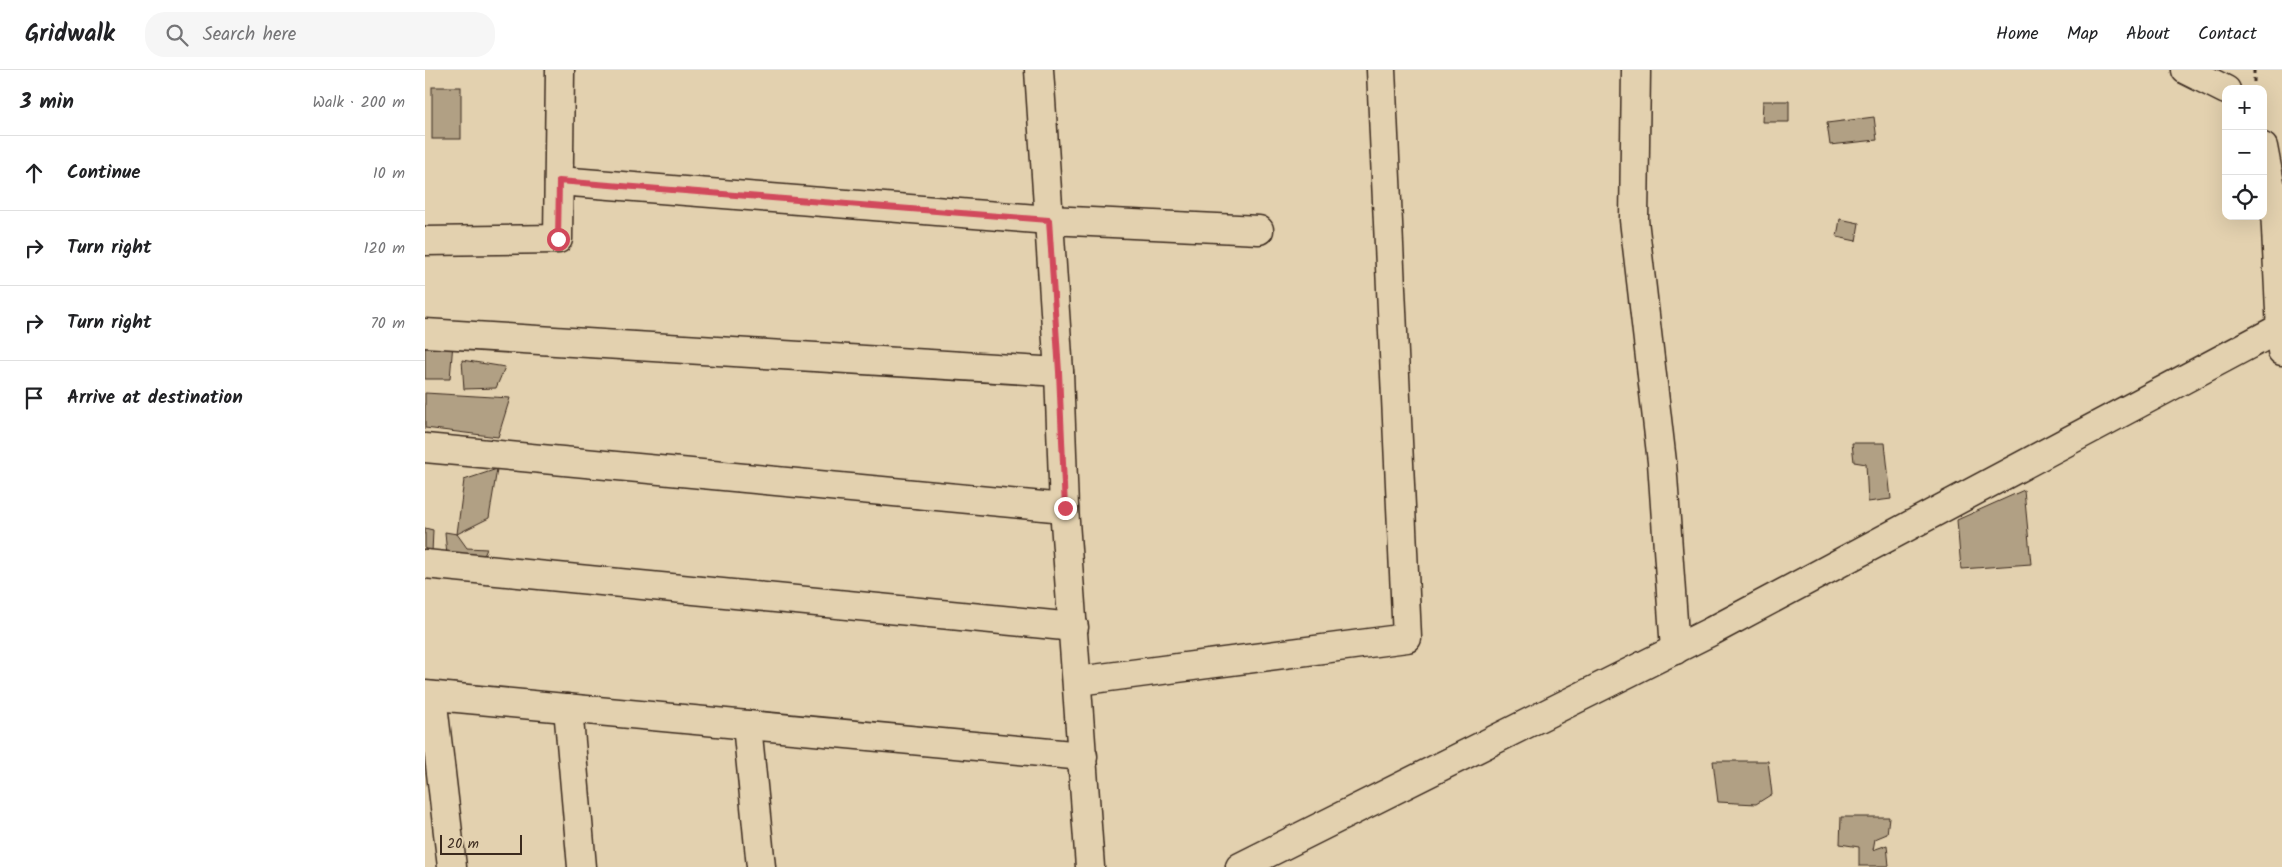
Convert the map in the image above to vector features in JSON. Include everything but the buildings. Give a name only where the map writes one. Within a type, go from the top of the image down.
[{"type":"street","points":[[425,240],[558,239],[560,70]]},
{"type":"street","points":[[1039,70],[1059,372],[1065,508],[1090,867]]},
{"type":"street","points":[[1078,681],[1407,638],[1381,70]]},
{"type":"street","points":[[1636,70],[1635,220],[1662,462],[1675,650]]},
{"type":"street","points":[[2186,70],[2222,88]]},
{"type":"street","points":[[1240,867],[1675,650],[2282,336],[2275,210],[2267,168]]},
{"type":"street","points":[[559,181],[1049,220],[1259,230]]},
{"type":"street","points":[[425,333],[1059,372]]},
{"type":"street","points":[[425,448],[1065,508]]},
{"type":"street","points":[[425,564],[1074,626]]},
{"type":"street","points":[[452,867],[429,695],[1083,756]]},
{"type":"street","points":[[568,708],[582,867]]},
{"type":"street","points":[[747,725],[761,867]]},
{"type":"path","points":[[2254,70],[2254,85]]},
{"type":"route","points":[[558,239],[559,181],[1049,220],[1059,372],[1065,508]]}]
